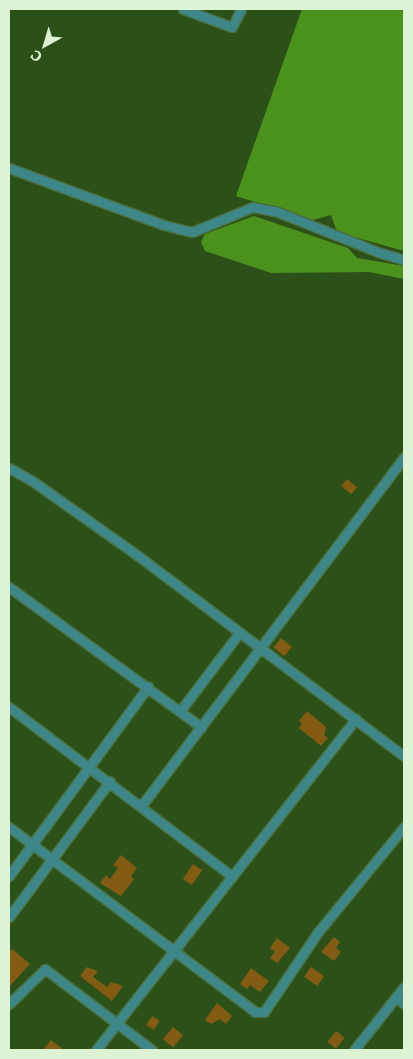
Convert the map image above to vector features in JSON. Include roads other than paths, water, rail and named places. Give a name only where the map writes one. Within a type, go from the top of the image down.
[{"type":"street","points":[[183,9],[232,26],[241,9]]},
{"type":"street","points":[[9,168],[164,225],[192,232],[253,207],[278,212],[378,252],[404,260]]},
{"type":"street","points":[[142,805],[404,457]]},
{"type":"street","points":[[9,468],[80,514],[404,756]]},
{"type":"street","points":[[9,587],[201,727]]},
{"type":"street","points":[[180,711],[240,632]]},
{"type":"street","points":[[9,876],[148,687]]},
{"type":"street","points":[[9,707],[90,765],[232,876]]},
{"type":"street","points":[[96,1050],[356,720]]},
{"type":"street","points":[[9,917],[110,781]]},
{"type":"street","points":[[9,827],[255,1012],[264,1012],[318,932],[404,827]]},
{"type":"street","points":[[9,1004],[45,969],[152,1050]]},
{"type":"street","points":[[354,1050],[404,987]]},
{"type":"street","points":[[396,997],[404,1004]]}]
